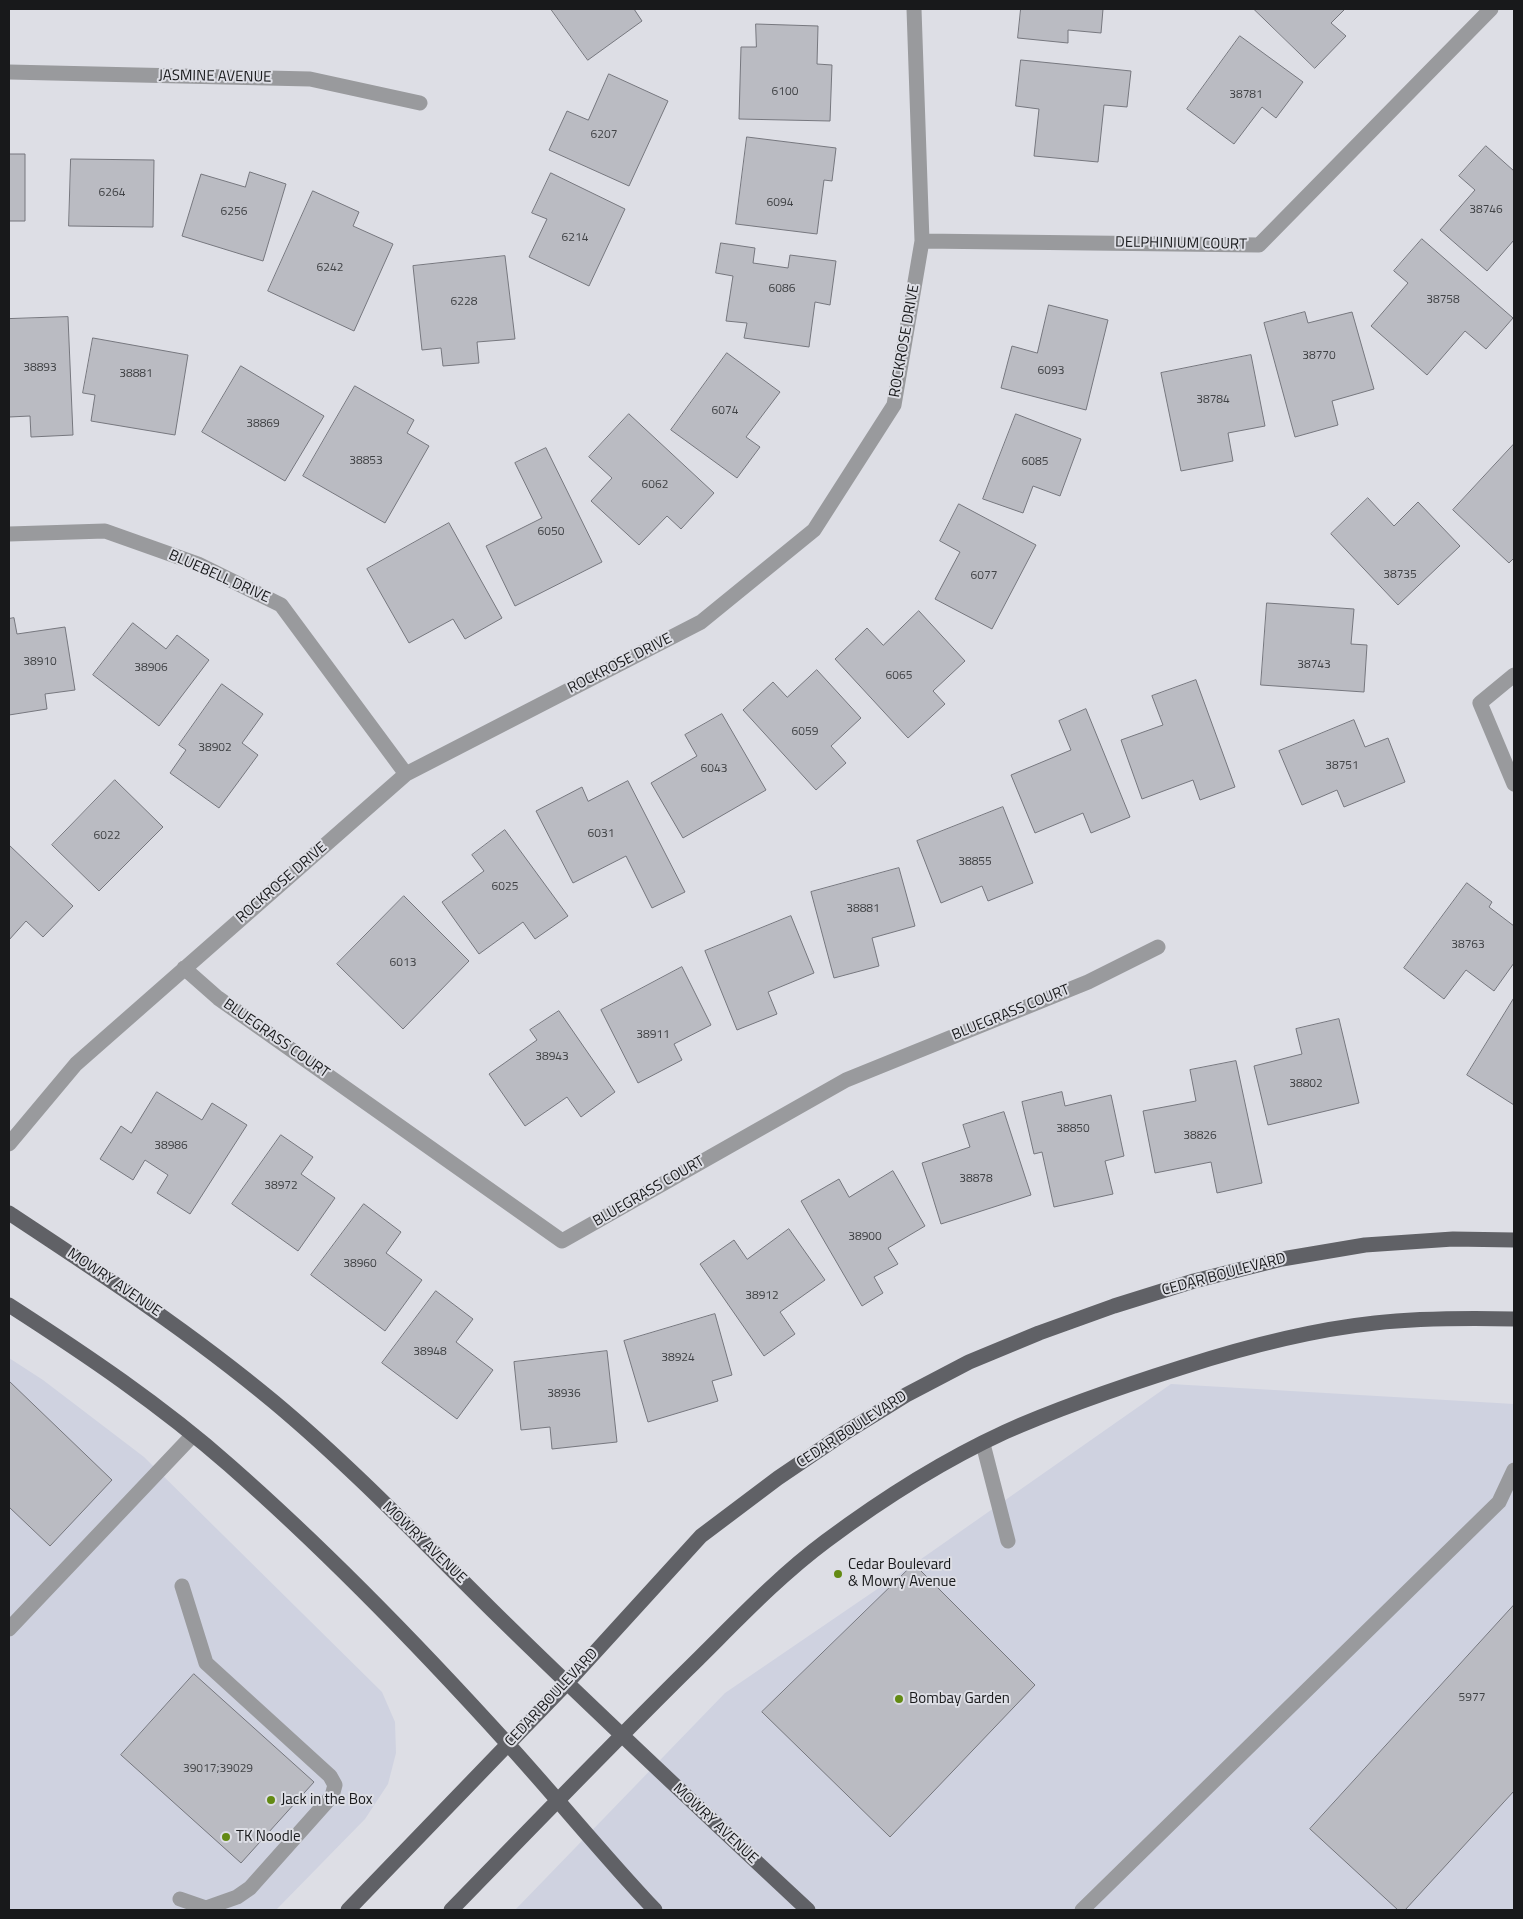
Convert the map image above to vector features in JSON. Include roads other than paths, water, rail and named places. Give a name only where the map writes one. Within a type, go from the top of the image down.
[{"type":"main road","name":"MOWRY AVENUE","points":[[9,1213],[154,1309],[215,1354],[276,1404],[337,1458],[621,1735],[808,1910]]},
{"type":"main road","name":"CEDAR BOULEVARD","points":[[348,1910],[567,1683],[701,1536],[778,1478],[842,1434],[906,1395],[969,1362],[1039,1333],[1114,1306],[1194,1281],[1282,1258],[1365,1245],[1453,1238],[1514,1240]]},
{"type":"main road","points":[[9,1305],[107,1370],[193,1435],[283,1513],[358,1586],[509,1744],[655,1910]]},
{"type":"main road","points":[[451,1910],[621,1735],[767,1591],[821,1545],[885,1500],[945,1464],[1003,1433],[1058,1410],[1139,1380],[1215,1357],[1298,1336],[1374,1323],[1454,1318],[1514,1319]]},
{"type":"street","name":"ROCKROSE DRIVE","points":[[9,1144],[76,1064],[406,774],[701,622],[814,530],[894,405],[922,241],[914,9]]},
{"type":"street","name":"DELPHINIUM COURT","points":[[922,241],[1259,245],[1491,9]]},
{"type":"street","name":"JASMINE AVENUE","points":[[9,72],[310,80],[420,103]]},
{"type":"street","name":"BLUEBELL DRIVE","points":[[9,534],[104,531],[198,564],[282,606],[406,774]]},
{"type":"street","points":[[1514,675],[1480,703],[1514,784]]},
{"type":"street","name":"BLUEGRASS COURT","points":[[184,968],[218,998],[562,1241],[846,1080],[1088,982],[1158,948]]},
{"type":"street","points":[[9,1629],[193,1435]]},
{"type":"street","points":[[983,1444],[1008,1541]]},
{"type":"street","points":[[1082,1910],[1499,1502],[1514,1470]]},
{"type":"street","points":[[180,1899],[206,1908],[237,1897],[250,1888],[332,1796],[335,1785],[330,1776],[206,1663],[182,1586]]},
{"type":"place","name":"Cedar Boulevard & Mowry Avenue","points":[[838,1574]]},
{"type":"place","name":"Bombay Garden","points":[[899,1699]]},
{"type":"place","name":"Jack in the Box","points":[[271,1800]]},
{"type":"place","name":"TK Noodle","points":[[226,1837]]}]
